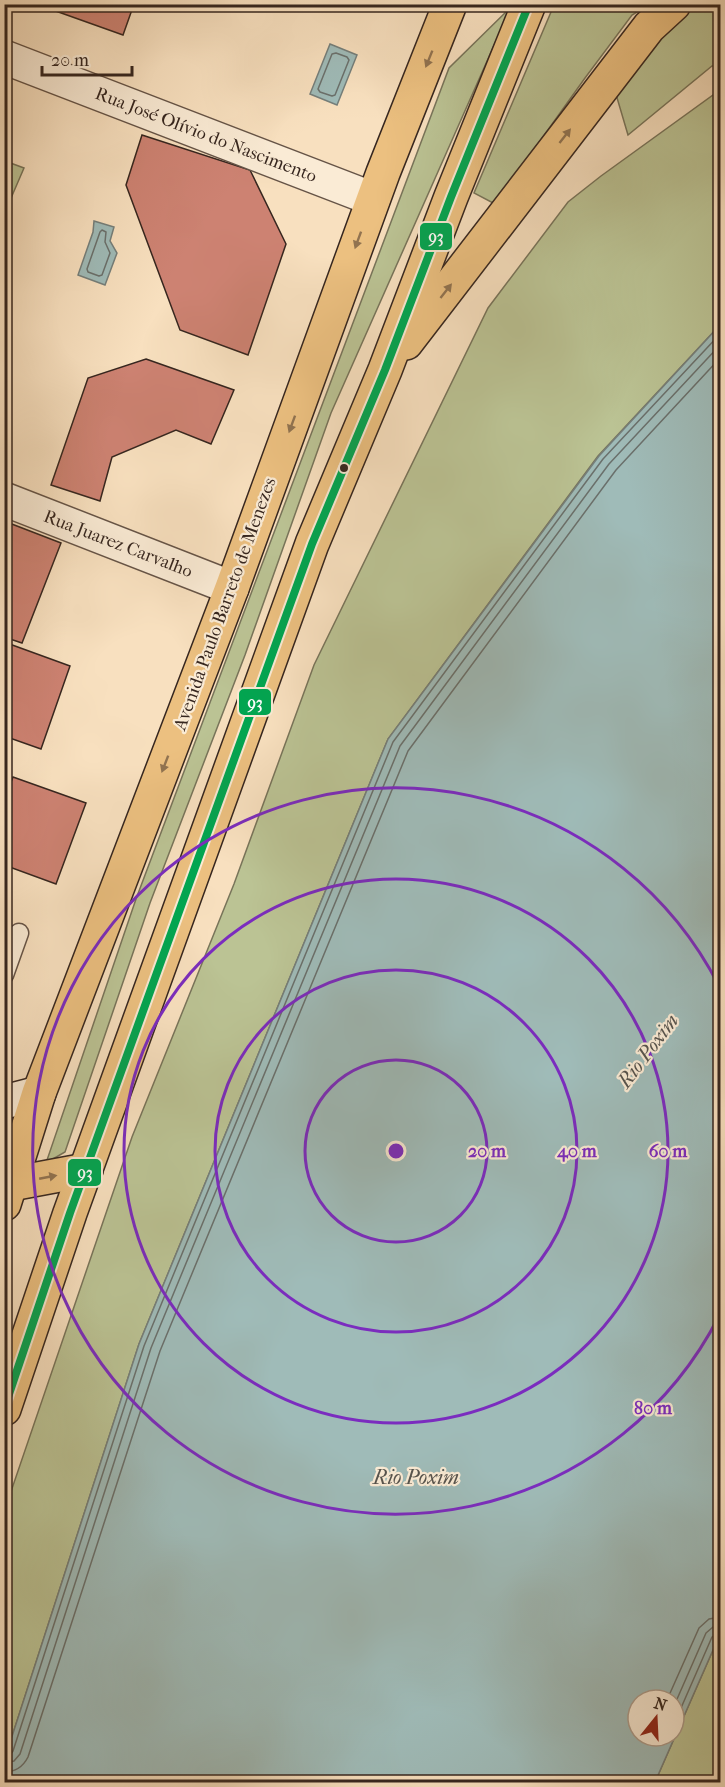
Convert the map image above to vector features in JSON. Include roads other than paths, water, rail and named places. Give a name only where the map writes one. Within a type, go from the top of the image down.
[{"type":"main road","points":[[4,1409],[70,1213],[312,544],[385,370],[455,186],[529,4]]},
{"type":"main road","points":[[385,370],[649,27],[674,4]]},
{"type":"main road","name":"Avenida Paulo Barreto de Menezes","points":[[7,1191],[39,1093],[232,588],[373,199],[453,11]]},
{"type":"main road","points":[[7,1191],[86,1170]]},
{"type":"street","name":"Rua José Olívio do Nascimento","points":[[4,57],[373,199]]},
{"type":"street","name":"Rua Juarez Carvalho","points":[[4,499],[232,588]]},
{"type":"street","points":[[4,1102],[39,1093]]},
{"type":"lane","points":[[4,975],[19,933]]},
{"type":"water","points":[[330,44],[357,55],[337,105],[310,94]]},
{"type":"water","points":[[94,221],[114,227],[110,241],[117,253],[105,285],[78,275],[93,232]]},
{"type":"water","name":"Rio Poxim","points":[[720,325],[720,1634],[686,1711],[686,1688],[626,1688],[626,1748],[670,1748],[655,1782],[5,1782],[5,1758],[139,1344],[388,739],[599,456]]}]
